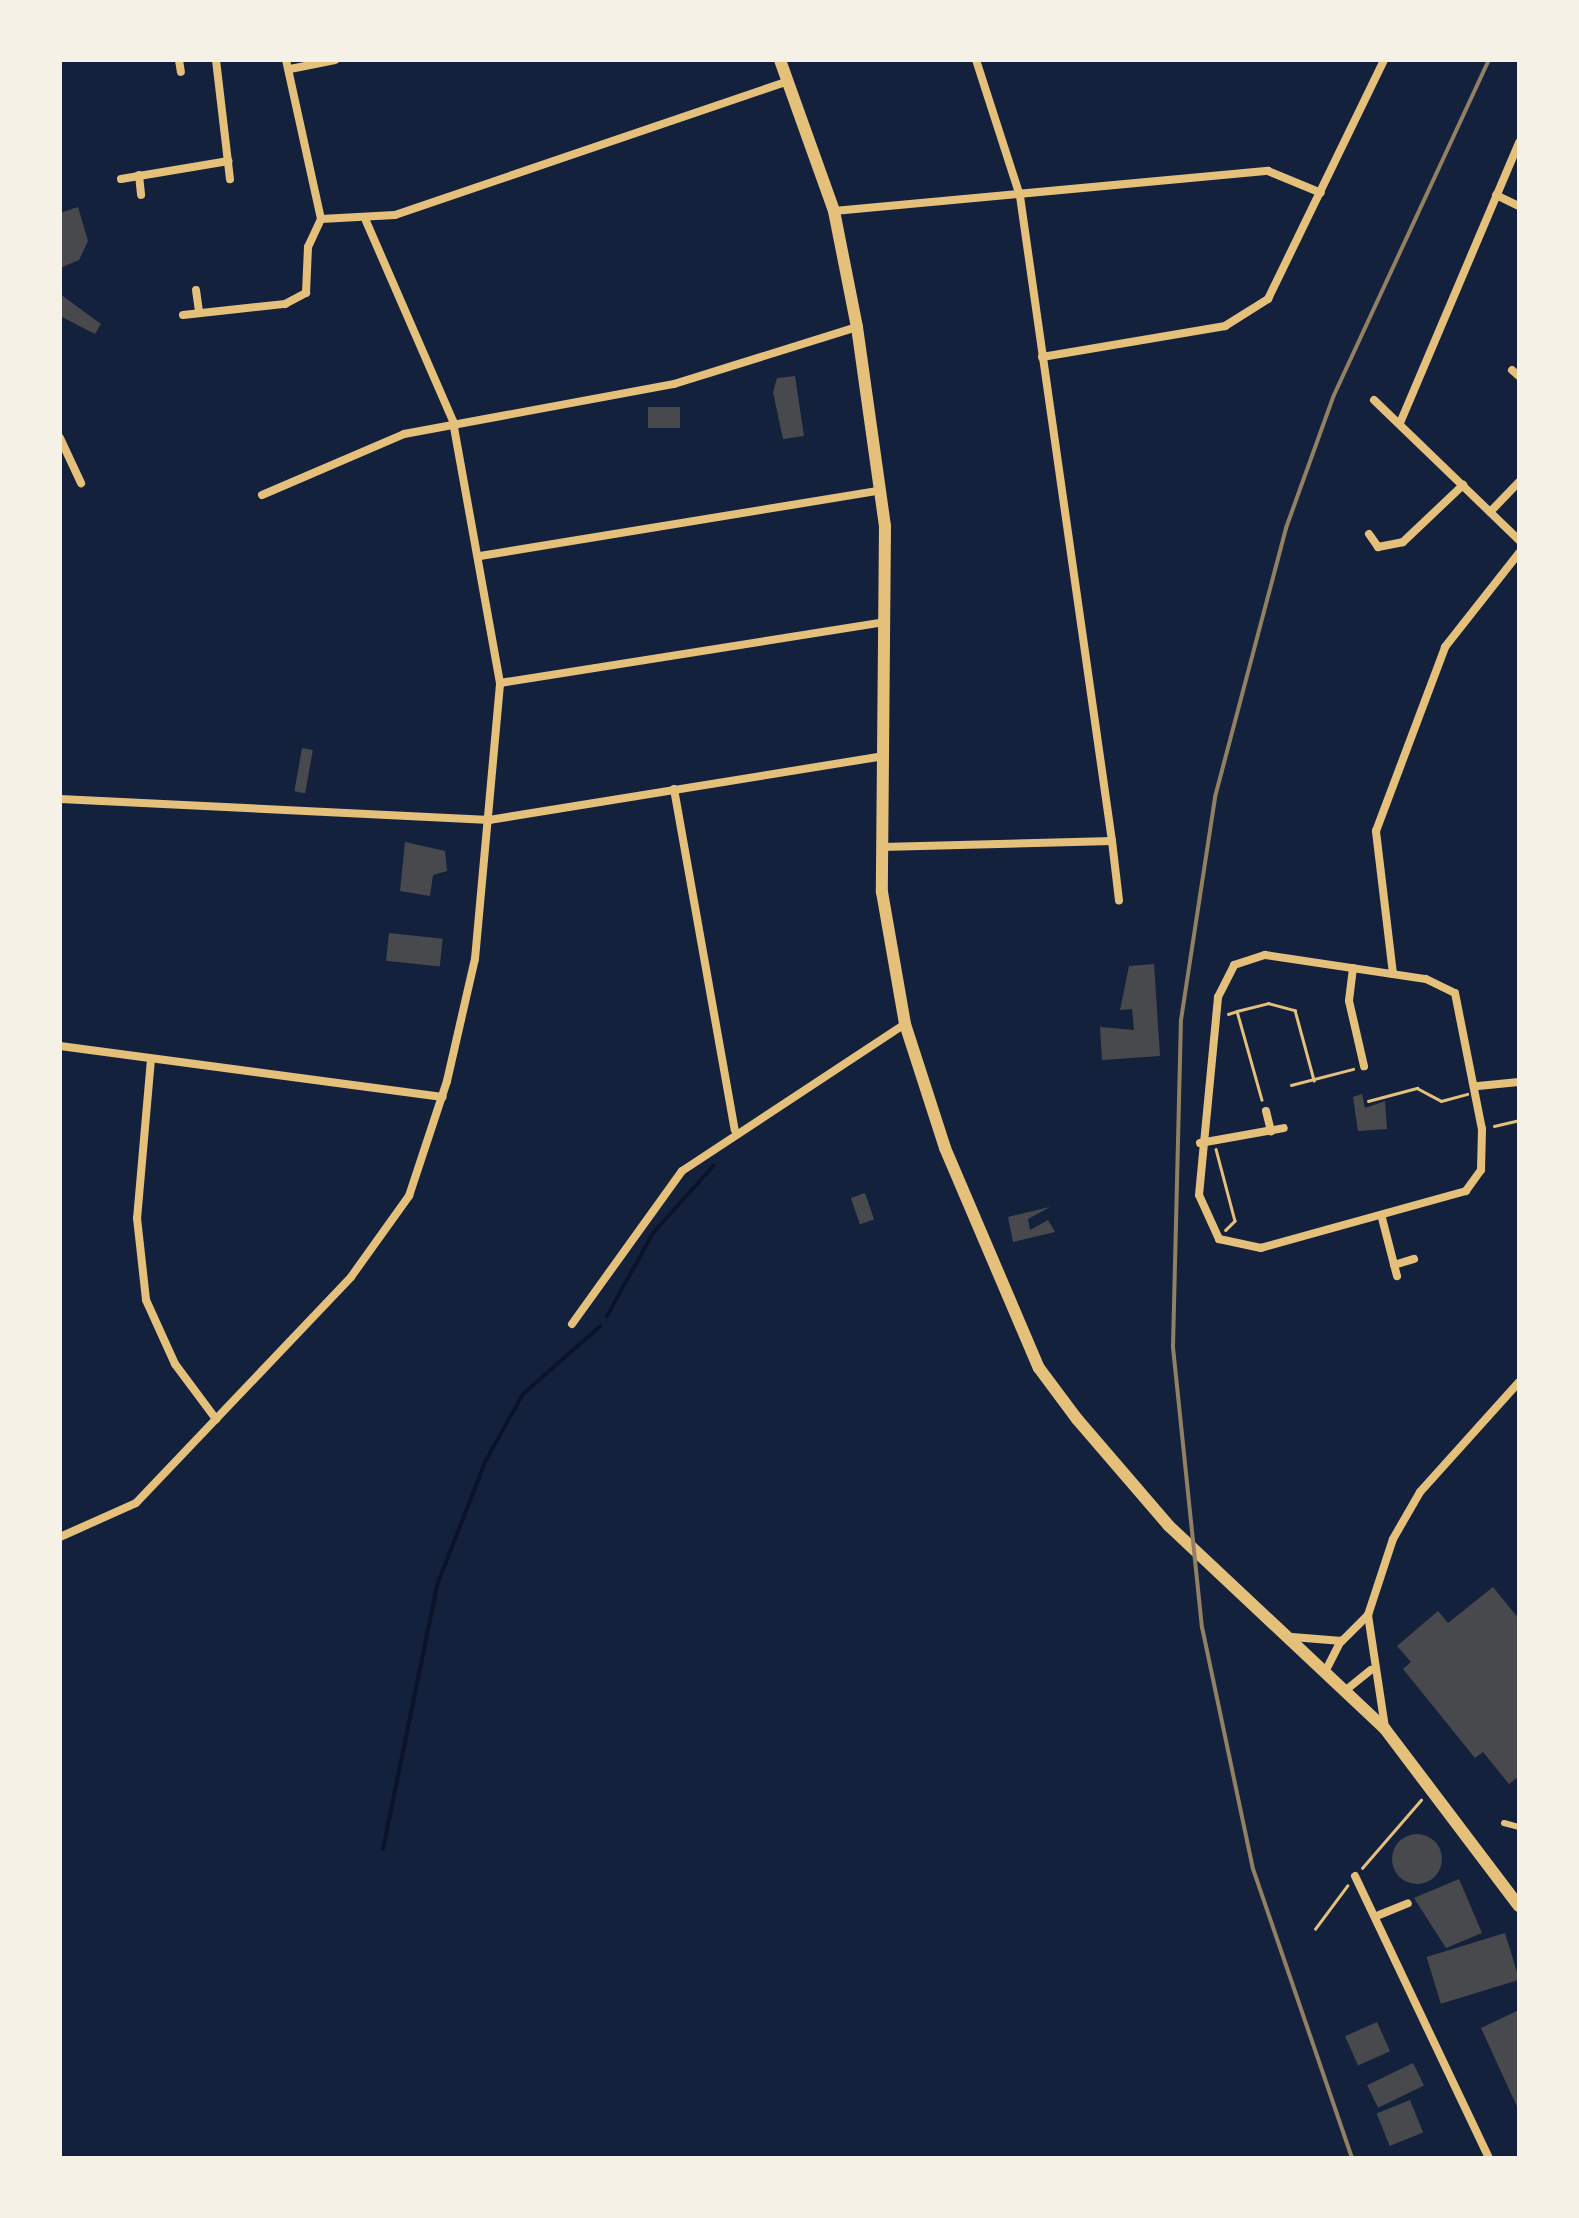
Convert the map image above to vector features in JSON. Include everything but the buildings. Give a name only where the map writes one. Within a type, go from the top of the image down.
[{"type":"main road","points":[[780,60],[834,212],[857,327],[881,490],[884,622],[878,848],[905,1024],[945,1148],[1039,1368],[1169,1526],[1292,1637],[1385,1729],[1444,1800],[1519,1906]]},
{"type":"street","points":[[174,60],[181,72]]},
{"type":"street","points":[[216,60],[230,179]]},
{"type":"street","points":[[183,315],[297,302],[312,278],[308,246],[321,218],[288,65],[335,60]]},
{"type":"street","points":[[976,60],[1020,196],[1119,902]]},
{"type":"street","points":[[1042,357],[1246,317],[1280,283],[1384,60]]},
{"type":"street","points":[[321,218],[366,221],[788,81]]},
{"type":"street","points":[[1400,422],[1519,142]]},
{"type":"street","points":[[122,179],[228,161]]},
{"type":"street","points":[[834,212],[1275,171],[1321,193]]},
{"type":"street","points":[[139,175],[141,195]]},
{"type":"street","points":[[1496,195],[1519,206]]},
{"type":"street","points":[[60,1537],[136,1503],[382,1238],[421,1171],[443,1097],[475,959],[500,683],[453,421],[366,221]]},
{"type":"street","points":[[196,290],[199,312]]},
{"type":"street","points":[[262,495],[308,481],[364,447],[453,421],[674,384],[857,327]]},
{"type":"street","points":[[1374,400],[1519,540]]},
{"type":"street","points":[[60,438],[81,483]]},
{"type":"street","points":[[1490,512],[1519,482]]},
{"type":"street","points":[[1360,551],[1370,538],[1419,533],[1463,485]]},
{"type":"street","points":[[480,556],[881,490]]},
{"type":"street","points":[[1393,974],[1376,831],[1446,647],[1519,554]]},
{"type":"street","points":[[500,683],[884,622]]},
{"type":"street","points":[[60,799],[488,820],[878,757]]},
{"type":"street","points":[[674,790],[735,1130]]},
{"type":"street","points":[[878,848],[1112,840]]},
{"type":"street","points":[[1244,959],[1353,968],[1393,974],[1455,993],[1478,1088],[1480,1170],[1466,1191],[1382,1218],[1261,1248],[1218,1239],[1199,1195],[1200,1143],[1216,1013],[1227,974],[1244,959]]},
{"type":"street","points":[[1353,968],[1349,1001],[1364,1066]]},
{"type":"street","points":[[572,1324],[664,1190],[735,1130],[905,1024]]},
{"type":"street","points":[[60,1046],[443,1097]]},
{"type":"street","points":[[151,1059],[137,1218],[146,1300],[175,1364],[216,1419]]},
{"type":"street","points":[[1478,1088],[1519,1082]]},
{"type":"street","points":[[1266,1111],[1272,1131]]},
{"type":"street","points":[[1200,1143],[1214,1144],[1284,1128]]},
{"type":"street","points":[[1382,1218],[1398,1276]]},
{"type":"street","points":[[1394,1265],[1414,1260]]},
{"type":"street","points":[[1385,1729],[1371,1670],[1368,1615],[1392,1538],[1420,1492],[1519,1382]]},
{"type":"street","points":[[1326,1670],[1342,1641],[1368,1615]]},
{"type":"street","points":[[1292,1637],[1342,1641]]},
{"type":"street","points":[[1346,1690],[1371,1670]]},
{"type":"street","points":[[1504,1823],[1519,1826]]},
{"type":"street","points":[[1355,1876],[1379,1915],[1489,2158]]},
{"type":"street","points":[[1379,1915],[1408,1903]]},
{"type":"path","points":[[1216,1013],[1268,1003],[1295,1010],[1314,1080]]},
{"type":"path","points":[[1237,1011],[1266,1111]]},
{"type":"path","points":[[1291,1086],[1364,1066]]},
{"type":"path","points":[[1368,1101],[1417,1088],[1441,1101],[1478,1088]]},
{"type":"path","points":[[1482,1129],[1519,1120]]},
{"type":"path","points":[[1214,1144],[1235,1221],[1218,1239]]},
{"type":"path","points":[[1314,1928],[1419,1799],[1444,1800]]},
{"type":"waterway","points":[[607,1316],[653,1233],[714,1165]]},
{"type":"waterway","points":[[383,1849],[437,1585],[486,1460],[523,1394],[600,1326]]},
{"type":"railway","points":[[1352,2158],[1253,1869],[1202,1628],[1173,1346],[1181,1020],[1215,797],[1286,528],[1334,395],[1489,60]]}]
